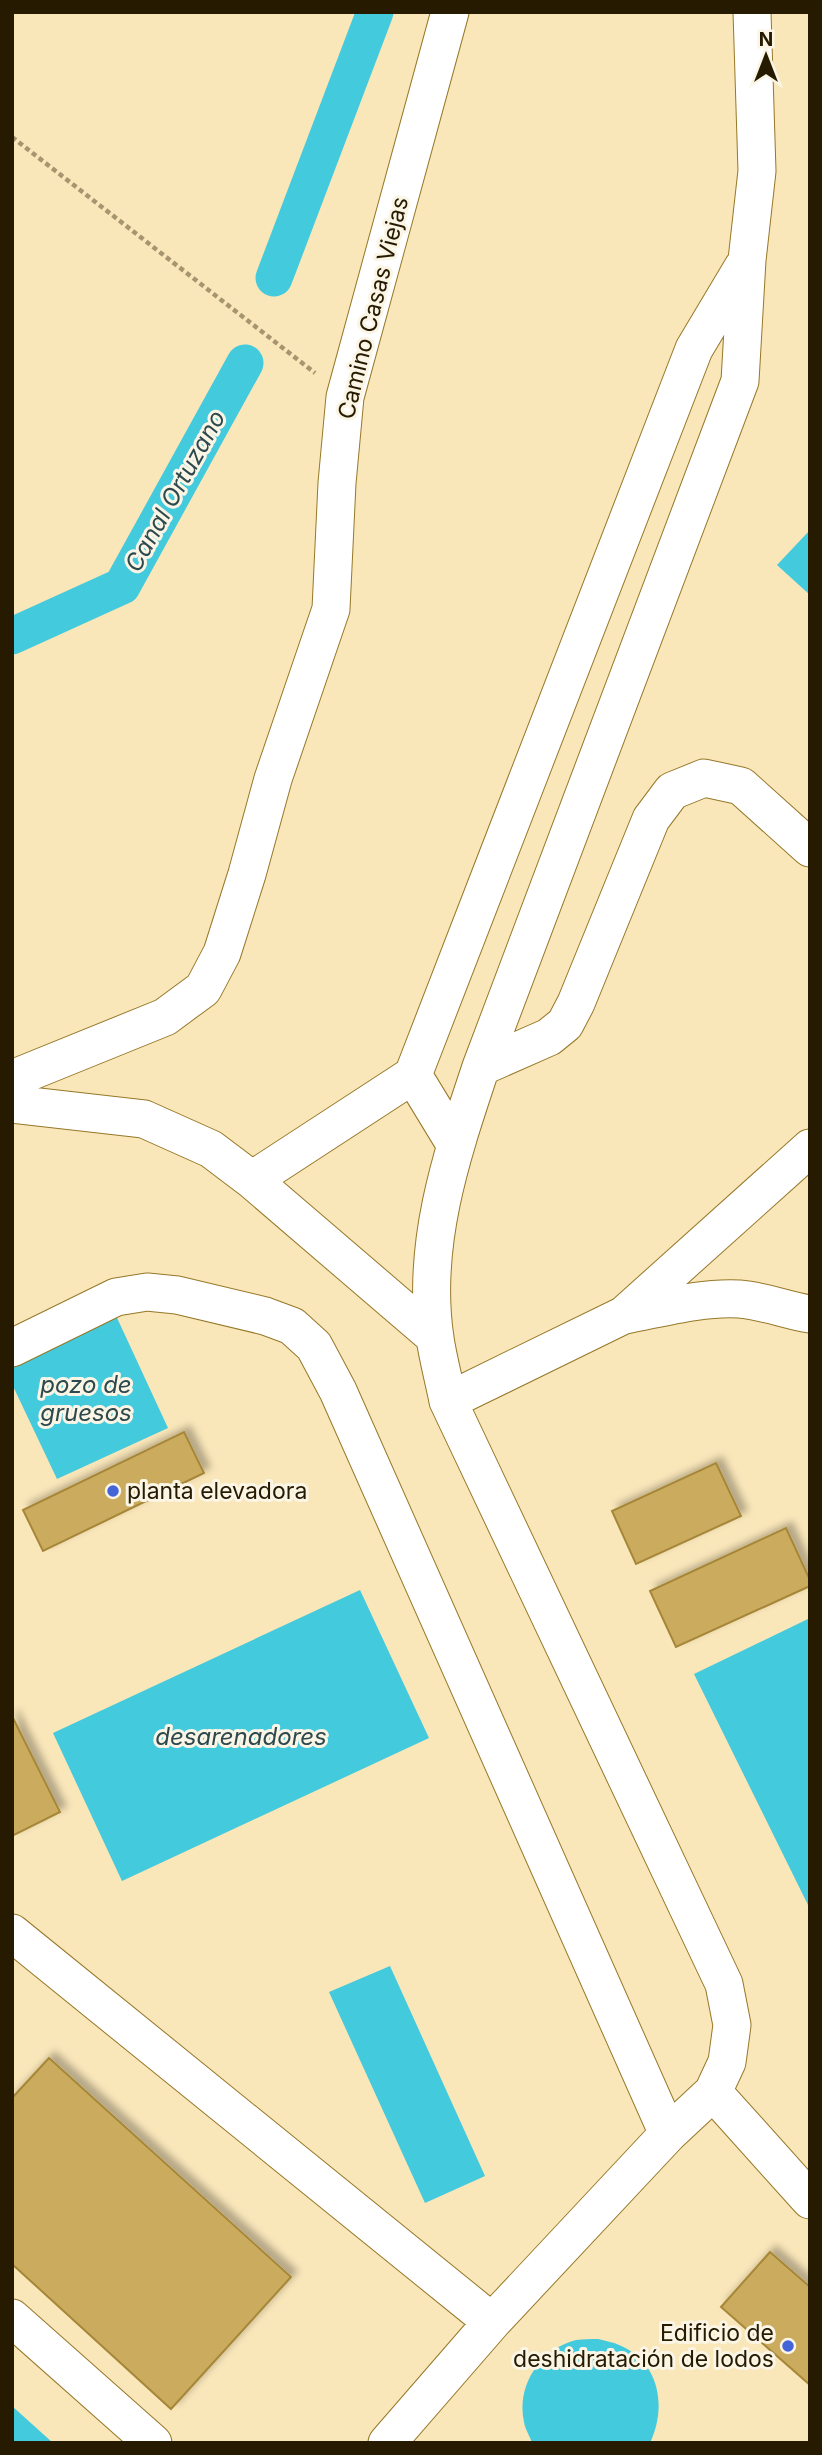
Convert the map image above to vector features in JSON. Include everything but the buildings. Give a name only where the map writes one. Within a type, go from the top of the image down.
[{"type":"lane","name":"Camino Casas Viejas","points":[[12,1079],[165,1017],[203,989],[222,953],[273,779],[331,609],[337,483],[345,397],[450,12]]},
{"type":"lane","points":[[387,2443],[492,2322],[668,2134],[713,2092],[727,2062],[732,2025],[724,1984],[448,1401],[435,1337],[432,1277],[444,1182],[481,1067],[740,381],[747,260],[757,171],[752,12]]},
{"type":"lane","points":[[252,1180],[413,1075],[694,349],[747,260]]},
{"type":"lane","points":[[481,1067],[549,1037],[565,1024],[651,819],[672,791],[704,778],[740,786],[810,848]]},
{"type":"lane","points":[[413,1075],[455,1144]]},
{"type":"lane","points":[[12,1104],[144,1119],[211,1149],[252,1180],[435,1337]]},
{"type":"lane","points":[[624,1315],[810,1148]]},
{"type":"lane","points":[[12,1348],[116,1297],[147,1292],[177,1295],[265,1316],[292,1326],[314,1346],[338,1391],[668,2134]]},
{"type":"lane","points":[[448,1401],[624,1315],[711,1299],[769,1303],[810,1314]]},
{"type":"lane","points":[[12,1933],[492,2322]]},
{"type":"lane","points":[[713,2092],[810,2200]]},
{"type":"lane","points":[[12,2318],[153,2443]]},
{"type":"path","points":[[12,137],[345,397]]},
{"type":"water","points":[[810,530],[810,595],[777,565]]},
{"type":"water","name":"pozo de gruesos","points":[[112,1307],[168,1428],[57,1479],[12,1384],[12,1354]]},
{"type":"water","name":"desarenadores","points":[[360,1590],[429,1738],[122,1881],[53,1733]]},
{"type":"water","points":[[810,1618],[810,1909],[694,1674]]},
{"type":"water","points":[[390,1966],[485,2176],[425,2203],[329,1992]]},
{"type":"water","points":[[598,2339],[617,2344],[633,2353],[644,2362],[651,2374],[656,2387],[658,2415],[650,2443],[532,2443],[522,2409],[527,2383],[534,2371],[542,2360],[563,2345],[576,2340]]},
{"type":"water","points":[[12,2406],[53,2443],[12,2443]]},
{"type":"waterway","name":"Canal Ortuzano","points":[[274,278],[375,12]]},
{"type":"waterway","name":"Canal Ortuzano","points":[[12,636],[122,586],[245,363]]},
{"type":"place","name":"planta elevadora","points":[[113,1491]]},
{"type":"place","name":"Edificio de deshidratación de lodos","points":[[788,2346]]}]
